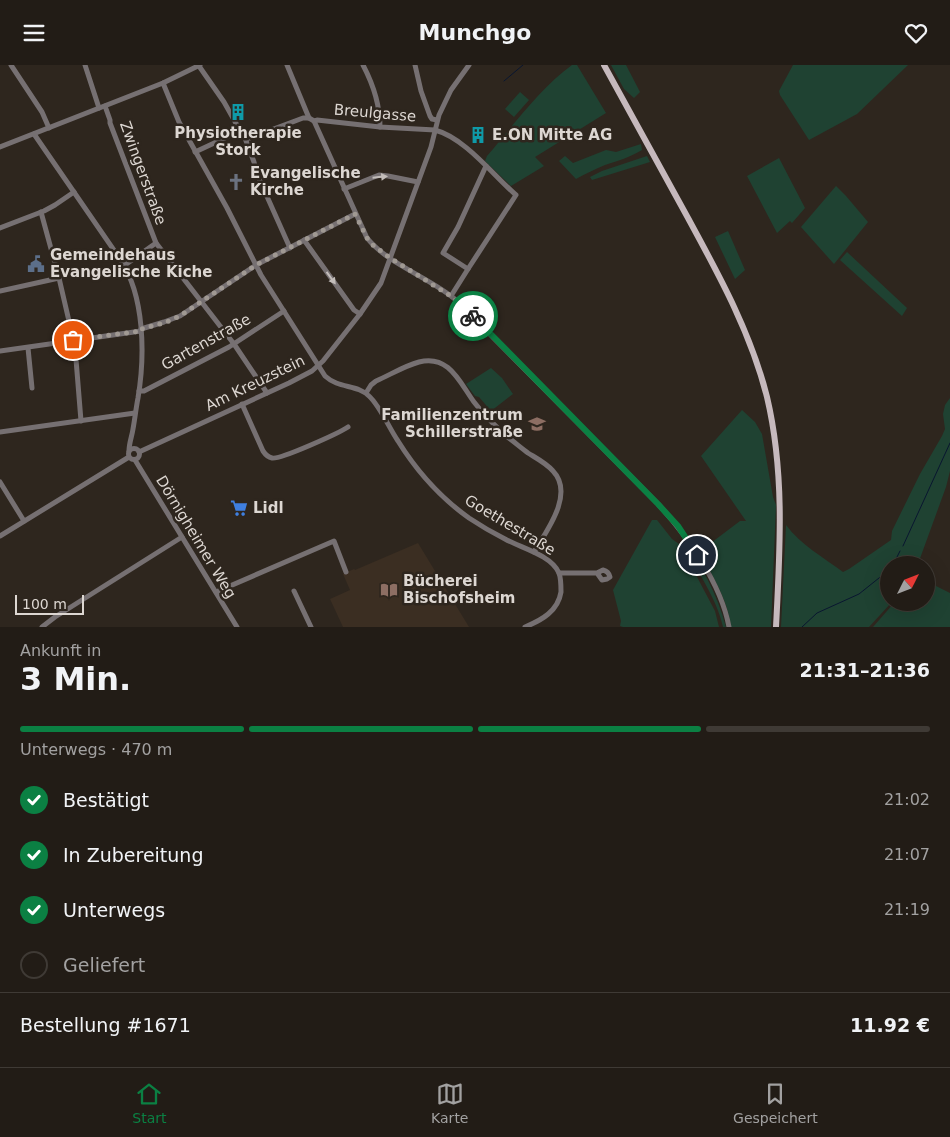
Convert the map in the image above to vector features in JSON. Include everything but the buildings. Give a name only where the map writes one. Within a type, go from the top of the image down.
[{"type":"main road","points":[[604,65],[716,270],[746,333],[759,370],[772,421],[780,483],[776,627]]},
{"type":"street","points":[[12,65],[42,112],[49,128]]},
{"type":"street","points":[[85,65],[99,108]]},
{"type":"street","points":[[0,147],[163,83],[190,67],[200,65],[240,131],[247,138],[257,174],[290,248]]},
{"type":"street","points":[[287,65],[367,238],[390,258],[451,296],[674,521],[704,566],[724,607],[729,627]]},
{"type":"street","points":[[363,65],[375,91],[380,127]]},
{"type":"street","points":[[414,65],[430,116],[432,119],[437,120]]},
{"type":"street","name":"Am Kreuzstein","points":[[137,451],[297,379],[318,366],[360,315],[381,283],[431,147],[437,120],[451,90],[469,65]]},
{"type":"street","points":[[163,83],[179,122],[256,265],[325,376],[332,382],[366,393],[376,381],[423,361],[435,361],[445,365],[453,372],[476,405],[498,428]]},
{"type":"street","name":"Zwingerstraße","points":[[105,106],[156,243],[234,344],[267,393]]},
{"type":"street","name":"Breulgasse","points":[[247,138],[303,118],[313,121],[434,130]]},
{"type":"street","points":[[434,130],[455,139],[516,195],[451,296]]},
{"type":"street","points":[[195,152],[240,131]]},
{"type":"street","points":[[34,134],[125,265],[130,279],[137,303],[141,330],[139,391],[130,442],[129,454],[131,459],[135,460],[138,457],[132,434]]},
{"type":"street","points":[[468,269],[443,253],[458,227],[486,166]]},
{"type":"street","points":[[344,189],[379,175],[418,182]]},
{"type":"street","points":[[0,227],[41,212],[74,192]]},
{"type":"street","points":[[41,212],[75,347],[81,421]]},
{"type":"street","points":[[0,351],[141,330],[176,318],[256,265],[355,214]]},
{"type":"street","points":[[304,240],[354,310],[360,315]]},
{"type":"street","points":[[125,265],[156,243]]},
{"type":"street","points":[[0,291],[59,278]]},
{"type":"street","name":"Gartenstraße","points":[[139,391],[144,391],[234,344],[284,311]]},
{"type":"street","points":[[28,348],[32,388]]},
{"type":"street","name":"Goethestraße","points":[[366,393],[372,399],[411,460],[448,501],[486,529],[548,560],[555,567],[561,579],[559,599],[555,607],[545,617],[525,627]]},
{"type":"street","points":[[242,404],[263,451],[272,458],[282,456],[348,427]]},
{"type":"street","points":[[0,432],[136,413]]},
{"type":"street","points":[[506,436],[551,468],[560,481],[561,490],[557,510],[534,553]]},
{"type":"street","points":[[0,536],[129,454],[132,449],[137,451]]},
{"type":"street","name":"Dörnigheimer Weg","points":[[135,460],[237,627]]},
{"type":"street","points":[[0,482],[24,521]]},
{"type":"street","points":[[42,627],[182,537]]},
{"type":"street","points":[[216,592],[334,541],[346,572]]},
{"type":"street","points":[[559,573],[597,573]]},
{"type":"street","points":[[294,591],[311,627]]},
{"type":"shaded area","points":[[418,543],[469,627],[343,627],[330,599],[350,590],[343,574]]},
{"type":"green space","points":[[572,65],[577,65],[606,113],[535,157],[544,166],[511,186],[485,161],[487,156],[538,96]]},
{"type":"green space","points":[[611,65],[626,65],[640,92],[634,98],[624,89]]},
{"type":"green space","points":[[793,65],[908,65],[857,114],[809,140],[779,91]]},
{"type":"green space","points":[[520,92],[529,100],[514,117],[505,109]]},
{"type":"green space","points":[[641,144],[642,150],[637,153],[576,179],[559,161],[565,156],[573,163],[606,150],[616,152]]},
{"type":"green space","points":[[647,156],[650,162],[592,180],[590,177],[602,171]]},
{"type":"green space","points":[[779,158],[805,208],[792,223],[790,221],[777,233],[747,176]]},
{"type":"green space","points":[[836,186],[868,222],[834,264],[801,227]]},
{"type":"green space","points":[[728,231],[745,270],[735,279],[715,237]]},
{"type":"green space","points":[[847,252],[907,308],[902,316],[840,260]]},
{"type":"green space","points":[[491,368],[502,378],[513,394],[491,411],[479,397],[475,396],[466,384]]},
{"type":"green space","points":[[950,398],[950,471],[946,487],[921,556],[880,556],[880,611],[884,611],[869,627],[781,627],[786,525],[805,545],[843,572],[891,540],[892,531],[945,429],[943,414],[945,405]]},
{"type":"green space","points":[[742,410],[755,422],[762,434],[776,505],[771,627],[731,627],[723,597],[699,552],[740,521],[746,521],[701,456]]},
{"type":"green space","points":[[652,520],[657,520],[672,539],[679,544],[715,611],[719,627],[620,626],[621,621],[613,590]]},
{"type":"green space","points":[[683,538],[708,581],[726,627],[723,627],[711,594],[682,543]]},
{"type":"green space","points":[[935,586],[950,593],[950,627],[873,627],[887,611],[935,611]]},
{"type":"waterway","points":[[504,81],[523,65]]},
{"type":"waterway","points":[[903,546],[950,443]]},
{"type":"waterway","points":[[898,556],[900,551]]},
{"type":"waterway","points":[[802,627],[817,613],[859,594],[880,577]]},
{"type":"way so far","points":[[73,340],[141,331],[141,329],[176,318],[256,265],[355,214],[367,238],[373,245],[390,258],[451,296],[473,316]]},
{"type":"place","name":"Physiotherapie Stork","points":[[238,112]]},
{"type":"place","name":"E.ON Mitte AG","points":[[478,135]]},
{"type":"place","name":"Evangelische Kirche","points":[[236,182]]},
{"type":"place","name":"Gemeindehaus Evangelische Kiche","points":[[36,264]]},
{"type":"place","name":"Familienzentrum Schillerstraße","points":[[537,424]]},
{"type":"place","name":"Lidl","points":[[239,508]]},
{"type":"place","name":"Bücherei Bischofsheim","points":[[389,590]]},
{"type":"route","points":[[473,316],[658,504],[678,526],[697,555]]}]
